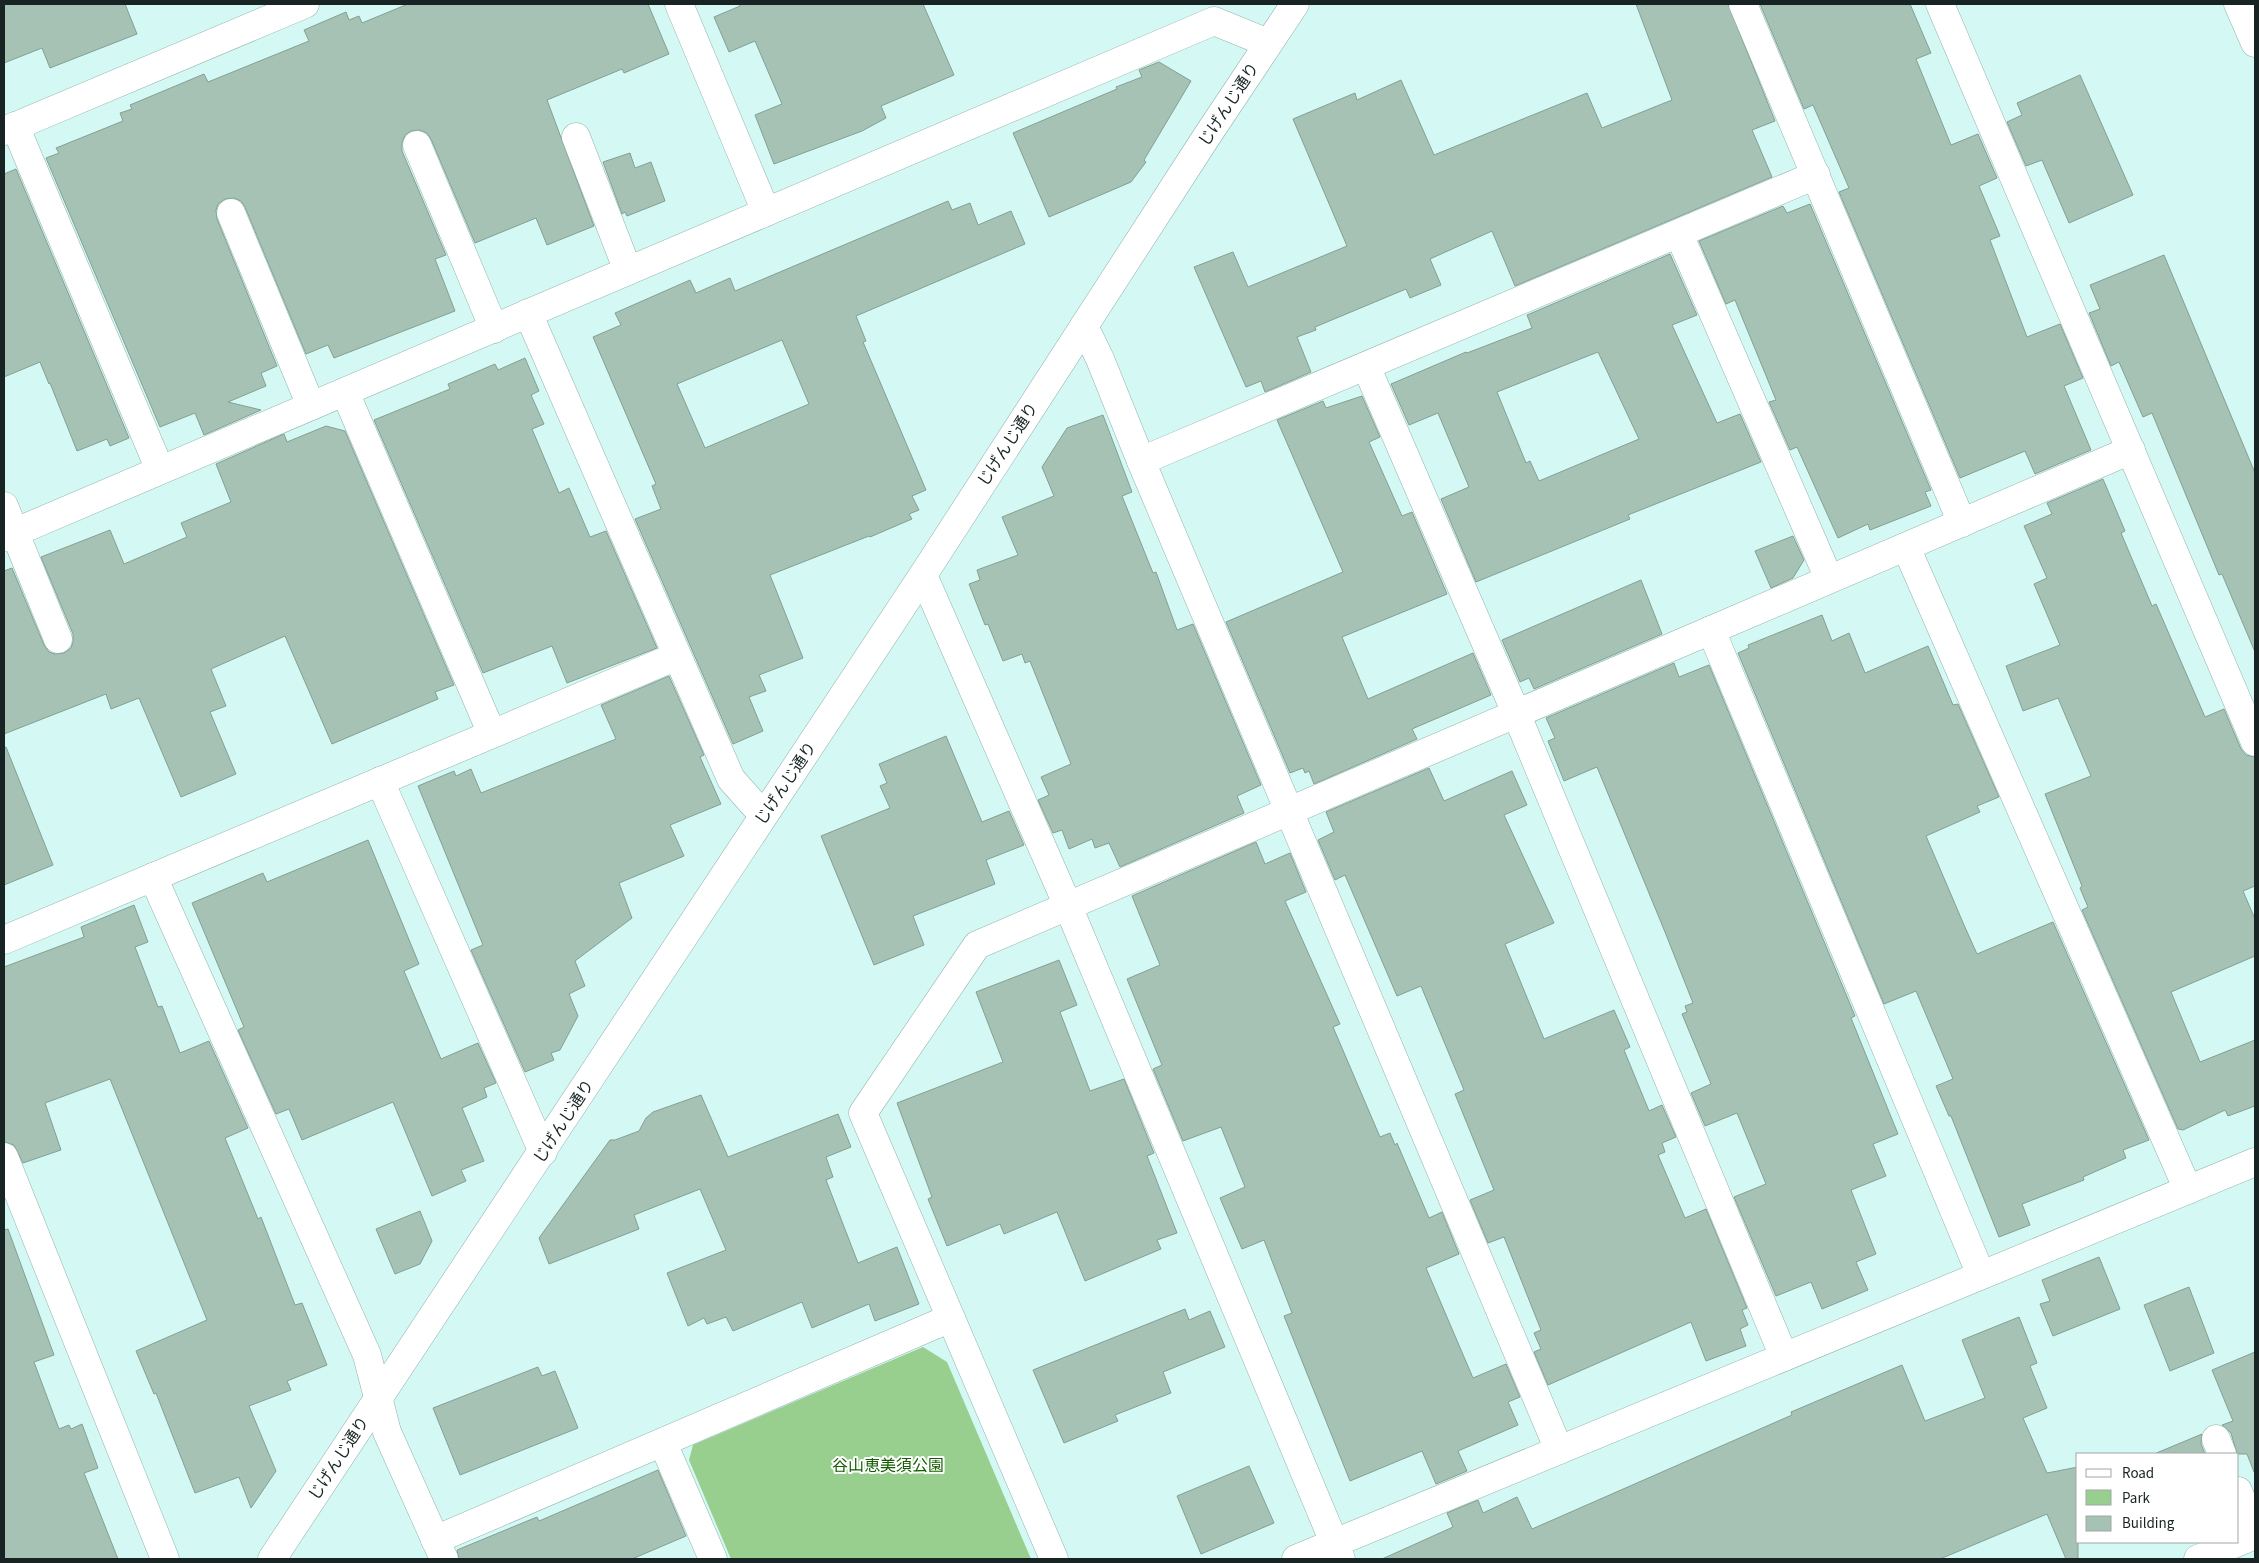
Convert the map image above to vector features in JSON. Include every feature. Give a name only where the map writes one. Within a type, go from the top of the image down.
[{"type":"street","points":[[160,470],[9,128],[249,15],[305,4]]},
{"type":"street","points":[[678,4],[766,212]]},
{"type":"street","name":"じげんじ通り","points":[[272,1559],[923,575],[1295,4]]},
{"type":"street","points":[[1742,4],[1962,523]]},
{"type":"street","points":[[1940,4],[2255,742]]},
{"type":"street","points":[[2238,4],[2255,43]]},
{"type":"street","points":[[9,535],[766,212],[1211,12],[1268,43]]},
{"type":"street","points":[[576,137],[628,271]]},
{"type":"street","points":[[417,144],[494,329]]},
{"type":"street","points":[[1141,461],[1816,175]]},
{"type":"street","points":[[231,213],[311,406]]},
{"type":"street","points":[[1679,234],[1830,579]]},
{"type":"street","points":[[528,313],[731,779],[763,815]]},
{"type":"street","points":[[1084,326],[1100,359],[1141,461],[1559,1450]]},
{"type":"street","points":[[1366,366],[1516,714],[1784,1357]]},
{"type":"street","points":[[345,392],[492,734]]},
{"type":"street","points":[[1054,1559],[863,1113],[977,945],[2131,450]]},
{"type":"street","points":[[4,506],[9,535],[58,639]]},
{"type":"street","points":[[1906,547],[2188,1190]]},
{"type":"street","points":[[923,575],[1068,906],[1338,1551]]},
{"type":"street","points":[[1711,630],[1981,1275]]},
{"type":"street","points":[[4,940],[677,656]]},
{"type":"street","points":[[380,781],[543,1152]]},
{"type":"street","points":[[153,877],[367,1355],[387,1432],[440,1549],[663,1443],[951,1318]]},
{"type":"street","points":[[4,1157],[165,1559]]},
{"type":"street","points":[[1296,1559],[1338,1551],[1559,1450],[2255,1162]]},
{"type":"street","points":[[663,1443],[713,1559]]},
{"type":"street","points":[[2239,1494],[2255,1534],[2239,1541]]},
{"type":"street","points":[[2198,1559],[2234,1543]]},
{"type":"green space","name":"谷山恵美須公園","points":[[923,1347],[947,1362],[1031,1559],[731,1559],[689,1460],[693,1445]]},
{"type":"building","points":[[4,4],[125,4],[137,34],[50,68],[42,48],[4,63]]},
{"type":"building","points":[[408,4],[648,4],[669,54],[624,73],[622,69],[547,100],[594,226],[547,245],[536,218],[475,243],[431,139],[427,133],[419,130],[411,131],[405,135],[402,151],[446,255],[435,259],[455,311],[334,358],[328,345],[306,354],[245,207],[241,201],[234,198],[225,199],[218,204],[216,210],[217,219],[277,366],[261,373],[266,386],[228,402],[261,410],[204,435],[195,413],[160,427],[46,158],[59,153],[56,148],[123,121],[120,113],[132,109],[130,105],[204,74],[208,82],[309,41],[304,30],[346,12],[349,20],[359,16],[362,23]]},
{"type":"building","points":[[739,4],[923,4],[954,75],[881,106],[886,118],[862,131],[774,164],[755,115],[782,104],[755,41],[729,52],[714,17],[740,6]]},
{"type":"building","points":[[1636,4],[1728,4],[1775,121],[1752,130],[1772,177],[1515,286],[1492,231],[1430,259],[1441,285],[1410,298],[1406,289],[1315,327],[1316,330],[1297,337],[1311,372],[1265,392],[1261,381],[1246,387],[1194,267],[1233,252],[1248,287],[1347,246],[1293,119],[1355,93],[1357,100],[1401,80],[1434,155],[1587,93],[1602,128],[1672,100]]},
{"type":"building","points":[[1760,4],[1910,4],[1931,53],[1916,59],[1951,145],[1978,134],[1997,178],[1979,186],[2000,236],[1990,240],[2027,337],[2060,324],[2083,378],[2064,386],[2091,450],[2035,474],[2025,451],[1960,478],[1839,192],[1849,188],[1813,105],[1804,109]]},
{"type":"building","points":[[1159,62],[1191,81],[1144,160],[1146,162],[1131,182],[1049,217],[1013,133],[1142,77],[1139,70]]},
{"type":"building","points":[[2080,75],[2133,195],[2069,223],[2042,160],[2026,166],[2007,122],[2022,115],[2017,103]]},
{"type":"building","points":[[630,153],[635,168],[651,162],[665,201],[627,216],[625,212],[622,214],[603,162]]},
{"type":"building","points":[[16,169],[129,438],[110,446],[107,439],[77,451],[40,362],[4,377],[4,174]]},
{"type":"building","points":[[948,201],[952,210],[970,203],[978,225],[1011,211],[1025,244],[856,316],[866,341],[863,342],[926,490],[912,496],[919,510],[909,514],[912,519],[770,575],[803,658],[759,675],[766,691],[749,697],[763,731],[733,744],[635,519],[661,509],[652,486],[656,484],[593,337],[621,325],[615,313],[690,280],[696,293],[730,278],[735,291]],"holes":[[[782,340],[809,404],[705,448],[677,384]]]},
{"type":"building","points":[[1810,204],[1931,490],[1925,492],[1931,506],[1870,530],[1868,524],[1838,538],[1797,447],[1790,450],[1769,402],[1776,400],[1735,300],[1726,304],[1699,241],[1783,206],[1787,213]]},
{"type":"building","points":[[1670,254],[1697,315],[1672,325],[1717,423],[1740,414],[1761,462],[1628,515],[1630,519],[1476,582],[1441,499],[1469,487],[1438,413],[1409,425],[1391,384],[1466,352],[1532,328],[1527,315]],"holes":[[[1598,352],[1639,439],[1539,481],[1530,461],[1526,463],[1497,392]]]},
{"type":"building","points":[[2164,255],[2255,473],[2255,652],[2222,574],[2219,575],[2152,413],[2143,417],[2119,362],[2111,366],[2089,313],[2100,309],[2090,285]]},
{"type":"building","points":[[525,358],[539,391],[531,395],[544,424],[532,429],[559,493],[569,488],[590,537],[606,531],[657,648],[567,683],[552,646],[483,673],[374,420],[450,389],[448,384],[495,364],[498,370]]},
{"type":"building","points":[[1362,396],[1380,437],[1369,442],[1402,516],[1412,512],[1447,594],[1342,637],[1368,699],[1473,653],[1491,695],[1412,729],[1417,739],[1314,784],[1309,771],[1305,773],[1303,768],[1290,773],[1226,622],[1343,572],[1277,420],[1323,401],[1326,408]]},
{"type":"building","points":[[1103,415],[1132,492],[1122,496],[1153,573],[1156,572],[1177,630],[1193,624],[1261,785],[1237,796],[1244,813],[1120,867],[1109,843],[1095,848],[1092,839],[1069,849],[1062,830],[1053,833],[1038,800],[1049,795],[1041,777],[1071,764],[1030,661],[1025,663],[1022,654],[1003,661],[988,624],[985,625],[969,584],[980,580],[977,570],[1018,555],[1002,517],[1054,496],[1042,467],[1067,428]]},
{"type":"building","points":[[326,426],[345,431],[454,685],[435,692],[438,699],[332,744],[285,636],[211,669],[226,706],[210,712],[236,774],[181,797],[139,698],[111,709],[106,694],[4,734],[4,571],[12,568],[44,645],[49,652],[55,654],[64,653],[71,648],[73,634],[41,557],[110,530],[124,564],[187,537],[181,523],[231,502],[216,464],[284,434],[287,442]]},
{"type":"building","points":[[2103,479],[2125,531],[2121,533],[2152,606],[2156,604],[2205,717],[2224,709],[2241,749],[2246,755],[2255,757],[2255,886],[2243,891],[2255,919],[2255,956],[2171,992],[2200,1062],[2255,1040],[2255,1106],[2228,1116],[2225,1110],[2183,1130],[2178,1129],[2082,910],[2088,907],[2080,888],[2082,886],[2045,794],[2091,776],[2058,698],[2023,711],[2006,666],[2060,645],[2034,584],[2047,578],[2024,526],[2052,514],[2047,503]]},
{"type":"building","points":[[1793,536],[1804,560],[1793,578],[1771,588],[1755,551]]},
{"type":"building","points":[[1641,580],[1662,634],[1534,689],[1529,678],[1520,682],[1502,640]]},
{"type":"building","points":[[1822,615],[1832,641],[1849,633],[1865,673],[1928,646],[1953,705],[1958,704],[1999,797],[1977,806],[1980,812],[1926,836],[1964,925],[1977,954],[2053,922],[2149,1140],[2123,1150],[2126,1158],[2083,1177],[2084,1180],[2022,1204],[2030,1225],[1999,1237],[1951,1116],[1949,1116],[1936,1086],[1953,1079],[1916,991],[1884,1004],[1738,653],[1749,648],[1748,645]]},
{"type":"building","points":[[1674,663],[1679,677],[1709,665],[1855,1016],[1851,1018],[1898,1134],[1873,1144],[1886,1176],[1851,1190],[1876,1254],[1856,1262],[1868,1290],[1822,1309],[1811,1282],[1776,1296],[1734,1197],[1766,1184],[1737,1113],[1705,1126],[1691,1093],[1711,1084],[1682,1014],[1687,1012],[1685,1006],[1693,1003],[1665,932],[1597,767],[1564,781],[1548,741],[1555,738],[1546,718]]},
{"type":"building","points":[[669,676],[704,755],[700,757],[721,804],[670,825],[684,856],[619,883],[632,918],[575,961],[585,986],[569,994],[578,1016],[560,1050],[551,1053],[554,1060],[525,1072],[471,950],[483,945],[418,786],[454,771],[456,776],[471,769],[481,793],[616,739],[601,705]]},
{"type":"building","points":[[946,736],[982,822],[1009,811],[1024,845],[986,860],[995,884],[913,916],[924,945],[874,965],[821,836],[890,808],[880,786],[887,783],[879,764]]},
{"type":"building","points":[[6,747],[53,865],[4,885],[4,748]]},
{"type":"building","points":[[1429,768],[1444,801],[1512,771],[1527,805],[1504,815],[1554,923],[1505,944],[1544,1039],[1614,1010],[1630,1047],[1624,1050],[1649,1111],[1662,1105],[1676,1137],[1662,1143],[1665,1152],[1658,1155],[1685,1218],[1706,1209],[1747,1308],[1742,1310],[1748,1325],[1740,1329],[1746,1346],[1706,1361],[1691,1322],[1548,1385],[1534,1352],[1541,1349],[1534,1333],[1541,1330],[1504,1237],[1488,1243],[1470,1200],[1494,1190],[1455,1094],[1464,1090],[1421,986],[1397,996],[1345,875],[1335,880],[1318,840],[1334,832],[1326,812]]},
{"type":"building","points":[[368,840],[419,964],[404,971],[441,1059],[478,1043],[496,1083],[484,1088],[487,1097],[462,1108],[484,1161],[461,1170],[466,1181],[432,1196],[393,1102],[302,1140],[289,1109],[276,1114],[238,1030],[244,1027],[192,903],[263,873],[267,882]]},
{"type":"building","points":[[1256,842],[1265,864],[1290,853],[1306,892],[1285,901],[1340,1024],[1333,1027],[1380,1137],[1390,1133],[1395,1145],[1397,1143],[1429,1218],[1442,1212],[1459,1254],[1426,1268],[1473,1378],[1506,1364],[1520,1397],[1508,1402],[1518,1425],[1458,1451],[1467,1471],[1436,1484],[1422,1451],[1350,1481],[1284,1316],[1292,1313],[1264,1240],[1242,1249],[1220,1198],[1245,1187],[1221,1127],[1183,1141],[1153,1069],[1162,1065],[1127,979],[1160,965],[1132,896]]},
{"type":"building","points":[[134,905],[148,942],[135,947],[158,1007],[162,1006],[180,1053],[209,1041],[248,1128],[225,1138],[258,1219],[261,1217],[295,1305],[302,1303],[327,1365],[287,1381],[291,1390],[249,1406],[276,1471],[251,1508],[239,1477],[195,1493],[156,1393],[154,1394],[136,1351],[207,1320],[110,1079],[45,1103],[61,1150],[23,1163],[14,1145],[4,1142],[4,967],[84,937],[81,927]]},
{"type":"building","points":[[1059,960],[1077,1005],[1060,1012],[1090,1091],[1124,1079],[1154,1153],[1147,1156],[1177,1233],[1157,1240],[1161,1249],[1085,1281],[1057,1212],[1004,1234],[1000,1224],[947,1246],[928,1199],[932,1197],[897,1103],[1003,1062],[976,992]]},
{"type":"building","points":[[701,1095],[728,1157],[838,1114],[851,1147],[826,1157],[833,1177],[826,1180],[858,1263],[897,1247],[919,1304],[875,1321],[869,1304],[812,1328],[802,1302],[733,1331],[726,1317],[707,1324],[704,1318],[688,1326],[667,1273],[726,1250],[700,1189],[634,1215],[639,1229],[549,1264],[539,1238],[610,1140],[639,1131],[646,1118],[653,1112]]},
{"type":"building","points":[[420,1211],[432,1241],[420,1264],[395,1274],[376,1229]]},
{"type":"building","points":[[8,1229],[54,1355],[34,1362],[59,1429],[69,1425],[71,1429],[82,1424],[98,1468],[84,1473],[118,1559],[4,1559],[4,1230]]},
{"type":"building","points":[[2099,1257],[2120,1309],[2053,1336],[2040,1304],[2050,1301],[2042,1280]]},
{"type":"building","points":[[2189,1287],[2214,1353],[2170,1371],[2144,1305]]},
{"type":"building","points":[[1185,1309],[1189,1320],[1210,1311],[1225,1347],[1163,1372],[1171,1393],[1115,1415],[1118,1421],[1064,1443],[1033,1370]]},
{"type":"building","points":[[2019,1317],[2037,1363],[2030,1366],[2047,1408],[2023,1418],[2047,1473],[2076,1467],[2076,1543],[2078,1543],[2078,1559],[2066,1559],[2047,1514],[1940,1559],[1382,1559],[1453,1527],[1447,1513],[1478,1500],[1483,1513],[1517,1497],[1532,1529],[1792,1415],[1791,1412],[1902,1365],[1925,1421],[1985,1398],[1962,1340]]},
{"type":"building","points":[[2255,1352],[2255,1472],[2247,1454],[2237,1453],[2231,1433],[2222,1425],[2233,1421],[2212,1370]]},
{"type":"building","points":[[538,1367],[542,1376],[555,1371],[578,1428],[460,1475],[433,1408]]},
{"type":"building","points":[[2202,1434],[2201,1444],[2205,1453],[2156,1453]]},
{"type":"building","points":[[1249,1466],[1274,1523],[1201,1554],[1177,1496]]},
{"type":"building","points":[[658,1470],[686,1536],[632,1559],[459,1559],[457,1550],[537,1517],[539,1521]]}]
